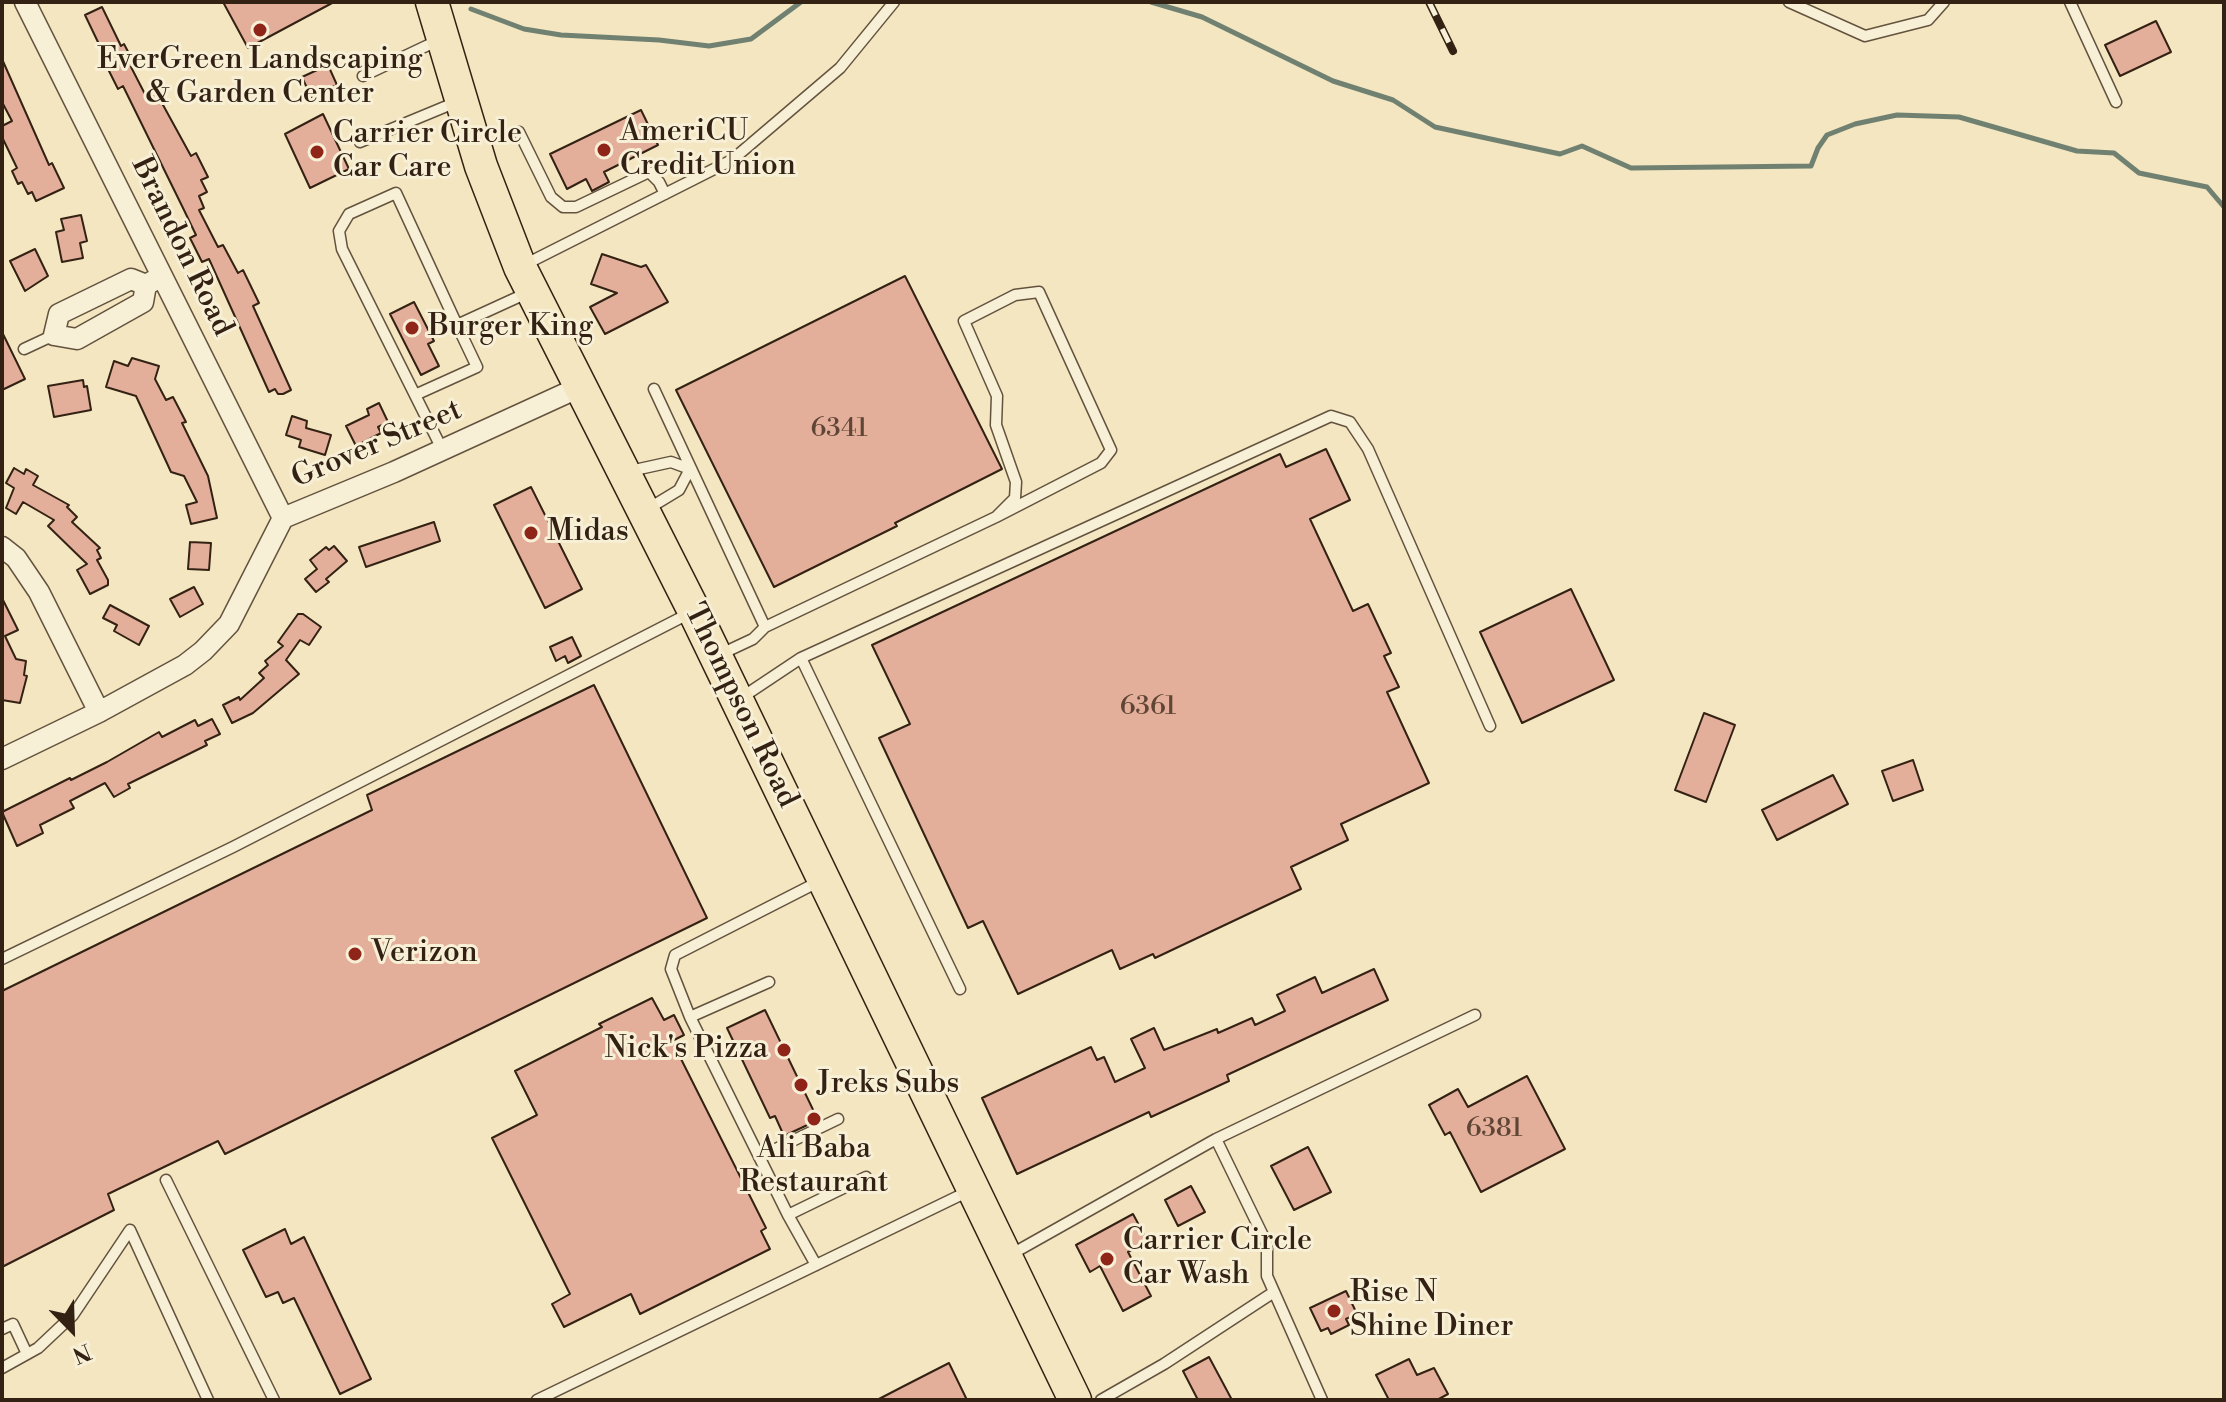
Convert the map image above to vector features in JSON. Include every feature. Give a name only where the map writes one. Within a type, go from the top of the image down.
[{"type":"main road","name":"Thompson Road","points":[[432,2],[481,166],[526,279],[694,611],[1075,1400]]},
{"type":"street","name":"Brandon Road","points":[[25,2],[154,281],[283,518]]},
{"type":"street","points":[[131,279],[154,281],[143,302],[77,339],[54,335],[59,314],[131,279]]},
{"type":"street","name":"Grover Street","points":[[2,759],[99,712],[185,665],[212,642],[229,624],[244,599],[283,518],[443,451],[582,386]]},
{"type":"street","points":[[2,547],[16,558],[39,592],[99,712]]},
{"type":"lane","points":[[457,325],[665,194],[732,160],[840,68],[894,2]]},
{"type":"lane","points":[[1789,2],[1865,36],[1928,20],[1944,2]]},
{"type":"lane","points":[[2070,2],[2116,102]]},
{"type":"lane","points":[[363,76],[443,38]]},
{"type":"lane","points":[[360,142],[461,100]]},
{"type":"lane","points":[[519,132],[551,197],[563,207],[576,207],[649,172],[665,194]]},
{"type":"lane","points":[[415,395],[477,367],[396,193],[349,214],[339,231],[342,249],[415,395],[443,451]]},
{"type":"lane","points":[[715,656],[753,639],[765,627],[996,517],[1101,463],[1111,450],[1039,292],[1015,295],[964,321],[997,396],[996,425],[1016,482],[1015,498],[996,517]]},
{"type":"lane","points":[[24,349],[54,335]]},
{"type":"lane","points":[[654,389],[765,627]]},
{"type":"lane","points":[[737,700],[801,658],[1331,416],[1350,422],[1368,449],[1490,726]]},
{"type":"lane","points":[[625,472],[671,462],[690,469]]},
{"type":"lane","points":[[644,511],[679,490],[690,469]]},
{"type":"lane","points":[[2,959],[233,847],[694,611]]},
{"type":"lane","points":[[801,658],[960,989]]},
{"type":"lane","points":[[816,1265],[690,1017],[671,969],[675,955],[823,879]]},
{"type":"lane","points":[[690,1017],[769,982]]},
{"type":"lane","points":[[1005,1258],[1216,1139],[1475,1015]]},
{"type":"lane","points":[[759,1157],[838,1119]]},
{"type":"lane","points":[[1216,1139],[1267,1244],[1267,1276],[1322,1400]]},
{"type":"lane","points":[[788,1215],[866,1177]]},
{"type":"lane","points":[[166,1180],[274,1400]]},
{"type":"lane","points":[[537,1400],[972,1189]]},
{"type":"lane","points":[[2,1368],[38,1348],[73,1315],[130,1230],[208,1400]]},
{"type":"lane","points":[[1101,1400],[1164,1364],[1274,1292]]},
{"type":"lane","points":[[2,1329],[13,1324],[27,1354]]},
{"type":"building","name":"EverGreen Landscaping & Garden Center","points":[[223,2],[334,2],[248,48]]},
{"type":"building","points":[[102,7],[121,46],[124,44],[135,65],[131,67],[147,98],[157,94],[191,156],[196,153],[208,177],[201,180],[207,192],[199,196],[204,208],[199,210],[218,247],[223,245],[238,273],[243,270],[259,303],[253,306],[291,390],[283,394],[278,394],[275,389],[269,392],[209,259],[202,262],[190,238],[196,235],[123,86],[118,89],[106,65],[108,63],[85,15]]},
{"type":"building","points":[[2156,21],[2171,52],[2120,76],[2105,45]]},
{"type":"building","points":[[2,59],[49,165],[52,163],[64,188],[36,201],[22,182],[18,184],[12,171],[17,168],[2,137],[2,126],[12,121],[2,102]]},
{"type":"building","points":[[328,65],[337,85],[311,97],[302,77]]},
{"type":"building","name":"AmeriCU Credit Union","points":[[641,110],[658,145],[604,172],[609,182],[592,191],[586,179],[567,189],[550,154]]},
{"type":"building","name":"Carrier Circle Car Care","points":[[323,114],[349,169],[310,188],[285,134]]},
{"type":"building","points":[[81,215],[87,241],[80,243],[83,258],[62,262],[56,232],[64,230],[61,219]]},
{"type":"building","points":[[35,249],[48,276],[25,291],[10,261]]},
{"type":"building","points":[[602,254],[641,267],[646,265],[668,302],[605,334],[590,307],[617,293],[591,284]]},
{"type":"building","points":[[905,276],[1002,469],[774,587],[676,390]]},
{"type":"building","name":"Burger King","points":[[414,302],[434,341],[428,344],[439,366],[421,375],[390,314]]},
{"type":"building","points":[[2,332],[25,379],[2,390]]},
{"type":"building","points":[[132,358],[159,366],[155,379],[166,400],[173,397],[186,422],[182,423],[208,476],[217,518],[191,524],[186,505],[197,502],[184,476],[171,472],[136,396],[106,387],[114,361],[128,366]]},
{"type":"building","points":[[83,380],[91,410],[54,417],[48,386]]},
{"type":"building","points":[[379,403],[388,422],[378,427],[381,433],[356,446],[346,426],[369,415],[367,409]]},
{"type":"building","points":[[292,416],[307,421],[306,428],[331,435],[325,455],[299,447],[301,440],[286,435]]},
{"type":"building","points":[[1326,449],[1350,500],[1310,519],[1353,611],[1368,604],[1391,653],[1384,656],[1399,687],[1387,692],[1429,783],[1341,824],[1348,840],[1291,867],[1301,889],[1155,958],[1153,954],[1120,969],[1112,950],[1018,994],[983,921],[968,928],[879,738],[910,724],[872,645],[1280,454],[1286,467]]},
{"type":"building","points":[[14,468],[24,474],[26,469],[38,476],[33,485],[69,505],[67,507],[77,517],[72,522],[100,548],[97,550],[101,558],[97,560],[108,585],[90,594],[77,570],[87,564],[48,526],[54,520],[23,502],[16,514],[6,508],[14,488],[6,483]]},
{"type":"building","name":"Midas","points":[[531,487],[582,589],[545,608],[494,505]]},
{"type":"building","points":[[434,522],[440,541],[366,567],[359,547]]},
{"type":"building","points":[[190,542],[211,543],[209,570],[188,569]]},
{"type":"building","points":[[334,546],[347,561],[316,592],[305,579],[317,569],[310,560],[326,547],[329,550]]},
{"type":"building","points":[[194,587],[203,604],[180,617],[170,599]]},
{"type":"building","points":[[1571,589],[1614,680],[1522,723],[1480,632]]},
{"type":"building","points":[[2,598],[18,630],[5,636],[16,659],[26,661],[24,675],[27,676],[20,703],[2,700]]},
{"type":"building","points":[[110,605],[149,626],[139,645],[114,631],[117,625],[103,618]]},
{"type":"building","points":[[298,614],[303,614],[321,627],[309,645],[300,640],[286,660],[299,674],[253,713],[232,723],[223,705],[239,697],[240,700],[264,678],[259,673],[268,665],[265,661],[283,646],[278,642]]},
{"type":"building","points":[[572,637],[581,656],[568,663],[565,656],[556,661],[550,647]]},
{"type":"building","name":"Verizon","points":[[594,685],[707,918],[225,1154],[218,1141],[108,1194],[114,1210],[2,1267],[2,991],[372,810],[367,795]]},
{"type":"building","points":[[1704,713],[1735,725],[1706,802],[1675,790]]},
{"type":"building","points":[[212,719],[220,734],[205,741],[207,745],[128,784],[130,788],[114,797],[105,783],[70,801],[74,808],[40,825],[43,833],[17,846],[2,812],[107,762],[159,732],[162,737],[195,720],[198,726]]},
{"type":"building","points":[[1913,760],[1923,790],[1893,801],[1882,771]]},
{"type":"building","points":[[1833,775],[1848,804],[1777,840],[1762,810]]},
{"type":"building","points":[[1374,969],[1388,1000],[1227,1075],[1229,1081],[1151,1117],[1149,1112],[1017,1174],[982,1098],[1091,1047],[1097,1060],[1104,1057],[1115,1082],[1145,1068],[1131,1039],[1154,1028],[1164,1050],[1217,1029],[1218,1033],[1252,1018],[1255,1025],[1285,1011],[1277,995],[1315,977],[1322,993]]},
{"type":"building","points":[[652,998],[664,1020],[674,1015],[684,1035],[672,1041],[766,1228],[761,1231],[770,1249],[640,1314],[631,1294],[564,1327],[552,1304],[570,1294],[492,1138],[537,1115],[515,1071]]},
{"type":"building","points":[[765,1010],[818,1120],[784,1136],[775,1116],[770,1118],[727,1028]]},
{"type":"building","points":[[1527,1076],[1565,1149],[1481,1192],[1450,1132],[1445,1135],[1429,1105],[1458,1089],[1468,1107]]},
{"type":"building","points":[[1308,1147],[1331,1192],[1294,1210],[1271,1166]]},
{"type":"building","points":[[1191,1186],[1205,1212],[1178,1226],[1165,1200]]},
{"type":"building","name":"Carrier Circle Car Wash","points":[[1133,1214],[1148,1242],[1128,1252],[1151,1296],[1123,1311],[1100,1266],[1090,1272],[1076,1245]]},
{"type":"building","points":[[285,1229],[291,1244],[304,1237],[371,1379],[340,1394],[294,1298],[283,1303],[278,1292],[266,1297],[243,1250]]},
{"type":"building","name":"Rise N Shine Diner","points":[[1346,1291],[1357,1314],[1346,1319],[1349,1325],[1331,1334],[1328,1328],[1321,1331],[1310,1308]]},
{"type":"building","points":[[1209,1357],[1232,1400],[1198,1400],[1183,1371]]},
{"type":"building","points":[[1409,1359],[1417,1375],[1434,1368],[1448,1394],[1437,1400],[1389,1400],[1376,1375]]},
{"type":"building","points":[[949,1363],[967,1400],[877,1400],[904,1386]]},
{"type":"waterway","points":[[471,9],[524,29],[561,35],[709,46],[751,39],[801,2]]},
{"type":"waterway","points":[[1151,2],[1202,17],[1333,81],[1393,100],[1435,127],[1560,154],[1582,146],[1631,168],[1811,166],[1827,135],[1855,124],[1897,115],[1959,117],[2077,151],[2114,153],[2139,173],[2207,187],[2224,207]]},
{"type":"railway","points":[[1429,2],[1453,51]]},
{"type":"place","name":"EverGreen Landscaping & Garden Center","points":[[260,30]]},
{"type":"place","name":"AmeriCU Credit Union","points":[[604,150]]},
{"type":"place","name":"Carrier Circle Car Care","points":[[317,152]]},
{"type":"place","name":"Burger King","points":[[412,328]]},
{"type":"place","name":"Midas","points":[[531,533]]},
{"type":"place","name":"Verizon","points":[[355,954]]},
{"type":"place","name":"Nick's Pizza","points":[[784,1050]]},
{"type":"place","name":"Jreks Subs","points":[[801,1085]]},
{"type":"place","name":"Ali Baba Restaurant","points":[[814,1119]]},
{"type":"place","name":"Carrier Circle Car Wash","points":[[1107,1259]]},
{"type":"place","name":"Rise N Shine Diner","points":[[1334,1311]]}]
